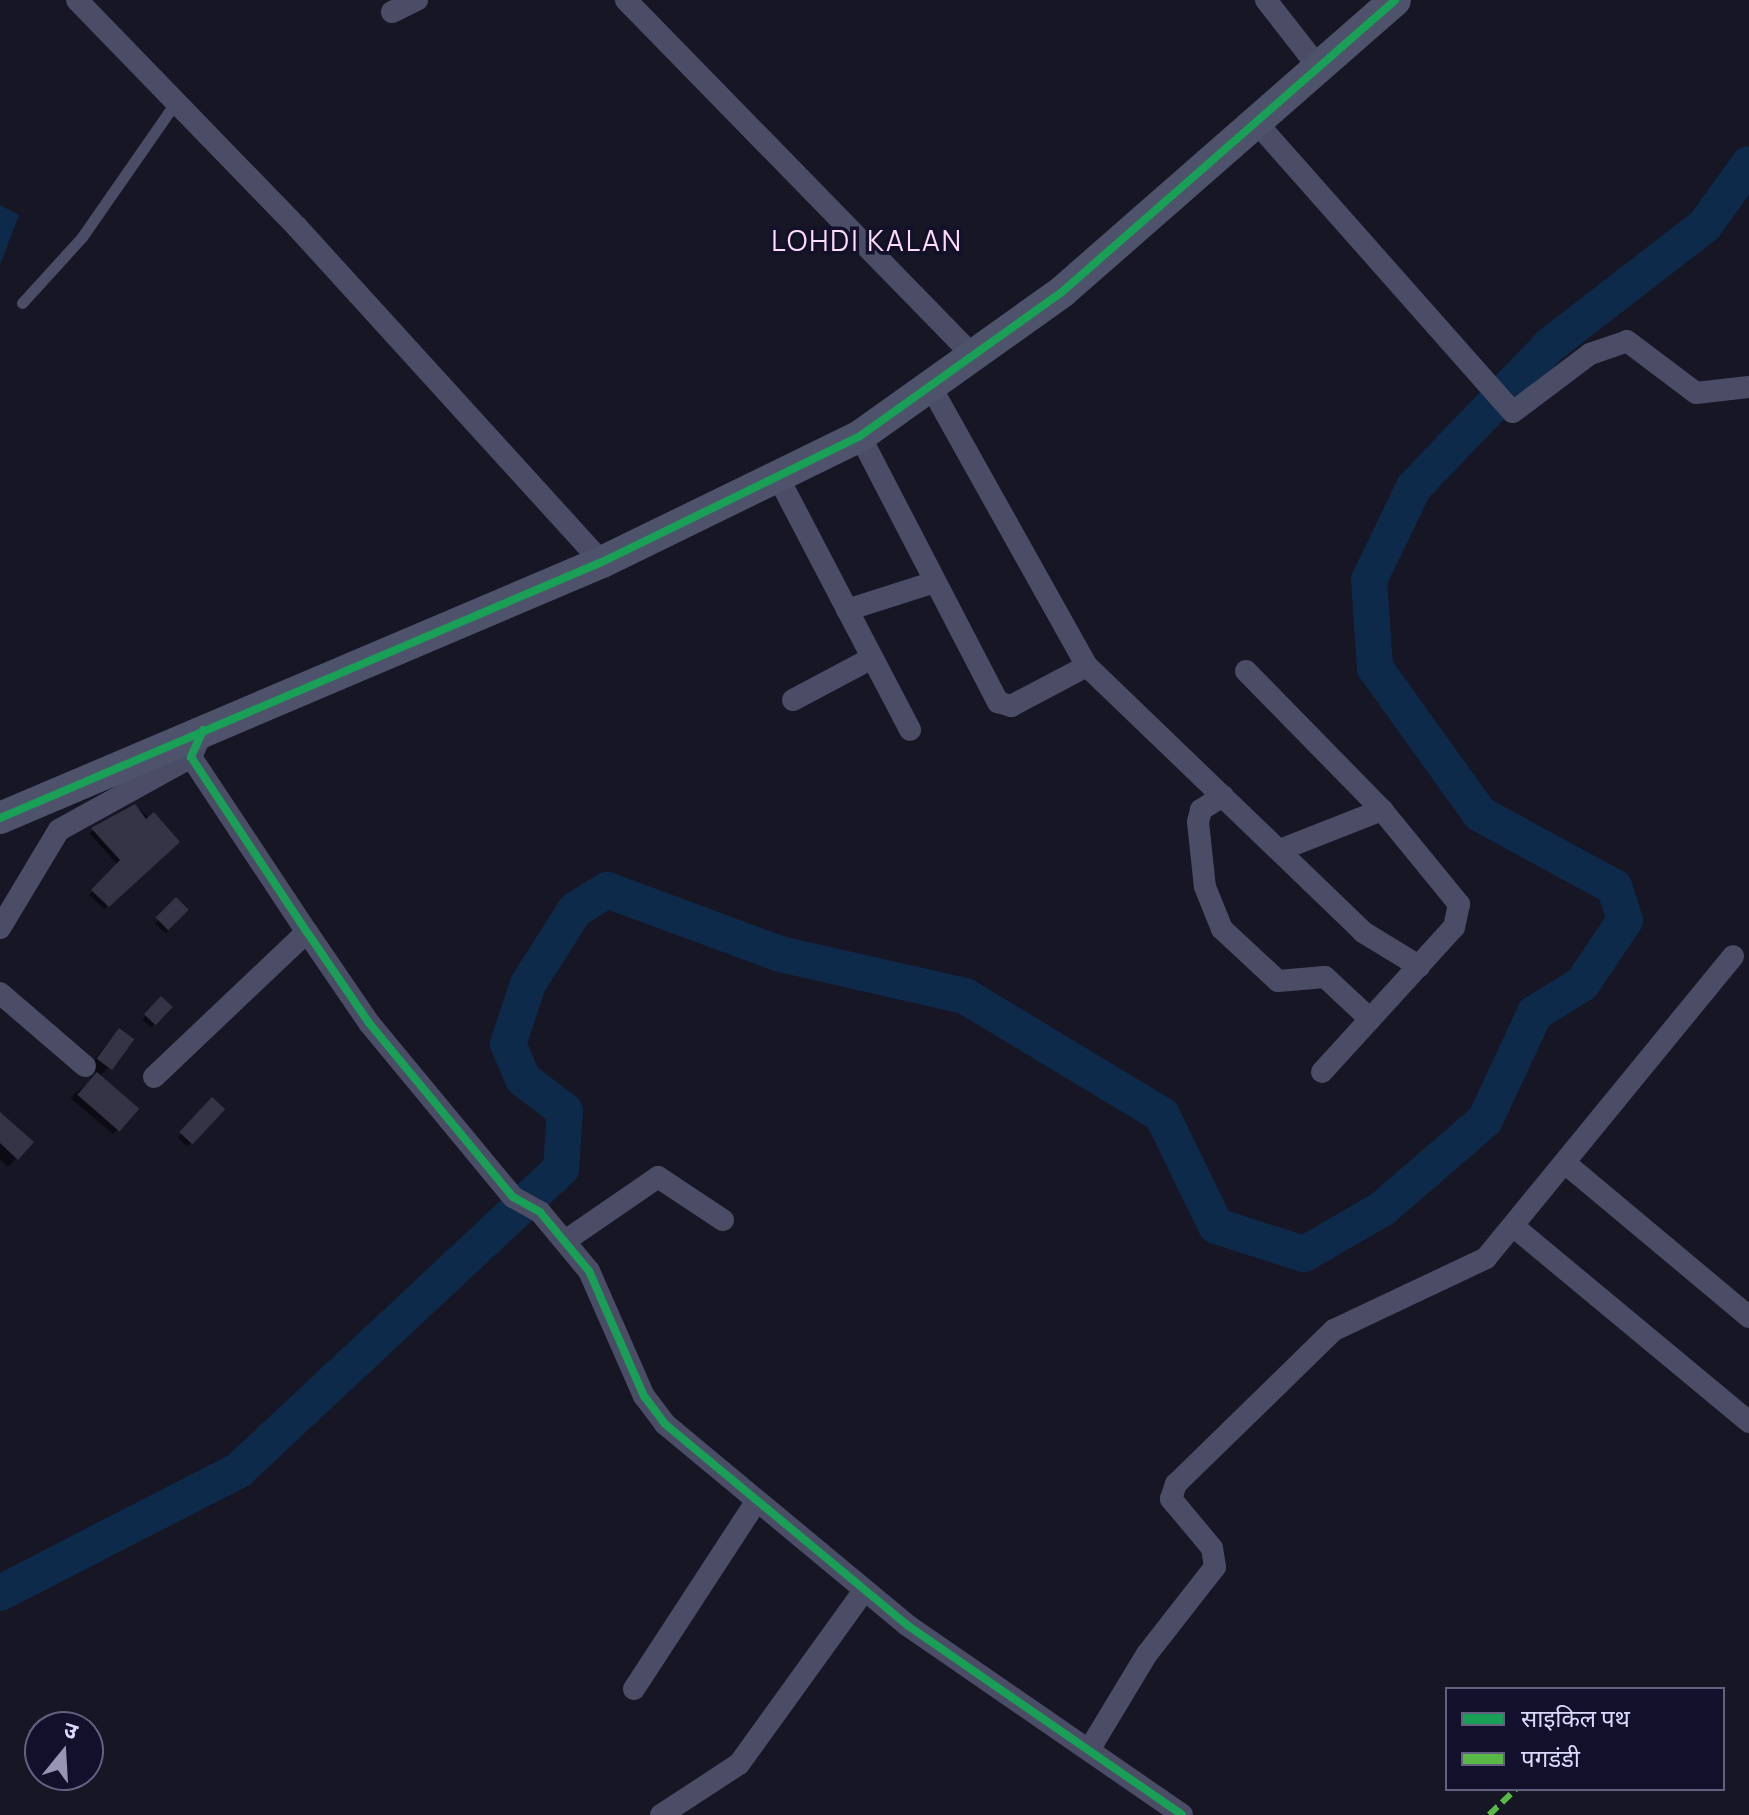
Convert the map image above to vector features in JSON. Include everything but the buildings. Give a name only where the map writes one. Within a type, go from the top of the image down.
[{"type":"street","points":[[77,0],[176,102],[602,562]]},
{"type":"street","points":[[392,12],[417,0]]},
{"type":"street","points":[[626,0],[975,358]]},
{"type":"street","points":[[1266,0],[1319,68]]},
{"type":"street","points":[[0,818],[197,744],[602,562],[779,479],[860,436],[975,358],[1256,122],[1395,0]]},
{"type":"street","points":[[1256,122],[1505,405],[1520,412],[1590,354],[1627,341],[1696,393],[1749,387]]},
{"type":"street","points":[[932,389],[1087,666],[1363,932],[1419,966]]},
{"type":"street","points":[[860,436],[1001,705],[1087,666]]},
{"type":"street","points":[[779,479],[910,730]]},
{"type":"street","points":[[847,610],[935,582]]},
{"type":"street","points":[[793,700],[872,658]]},
{"type":"street","points":[[1246,671],[1382,810],[1459,904],[1454,927],[1322,1072]]},
{"type":"street","points":[[0,928],[59,830],[197,744]]},
{"type":"street","points":[[197,744],[307,932],[369,1023],[513,1197],[540,1212],[602,1293],[652,1410],[754,1505],[864,1591],[1182,1815]]},
{"type":"street","points":[[1223,796],[1198,817],[1205,887],[1222,929],[1278,981],[1325,977],[1370,1019]]},
{"type":"street","points":[[1280,850],[1382,810]]},
{"type":"street","points":[[154,1077],[307,932]]},
{"type":"street","points":[[1089,1750],[1147,1654],[1215,1567],[1215,1553],[1171,1499],[1176,1484],[1334,1330],[1476,1265],[1513,1226],[1733,956]]},
{"type":"street","points":[[0,993],[85,1066]]},
{"type":"street","points":[[1565,1163],[1749,1317]]},
{"type":"street","points":[[565,1241],[658,1177],[723,1220]]},
{"type":"street","points":[[1513,1226],[1749,1422]]},
{"type":"street","points":[[634,1689],[754,1505]]},
{"type":"street","points":[[661,1815],[739,1764],[864,1591]]},
{"type":"lane","points":[[22,303],[82,237],[176,102]]},
{"type":"water","points":[[0,205],[19,215],[0,265]]},
{"type":"waterway","points":[[0,1593],[239,1470],[561,1169],[565,1111],[523,1079],[508,1044],[528,984],[575,910],[607,890],[780,954],[965,996],[1162,1115],[1216,1226],[1304,1254],[1382,1209],[1485,1120],[1535,1013],[1582,984],[1625,920],[1614,887],[1480,814],[1375,668],[1369,580],[1414,487],[1550,345],[1705,225],[1749,164]]},
{"type":"marked path","points":[[1489,1815],[1514,1791]]},
{"type":"cycle path","points":[[0,818],[602,562],[860,436],[1063,291],[1395,0]]},
{"type":"cycle path","points":[[203,730],[191,757],[307,932],[369,1023],[513,1197],[540,1212],[589,1271],[644,1396],[665,1424],[907,1625],[1182,1815]]},
{"type":"district","name":"LOHDI KALAN","points":[[867,240]]}]
